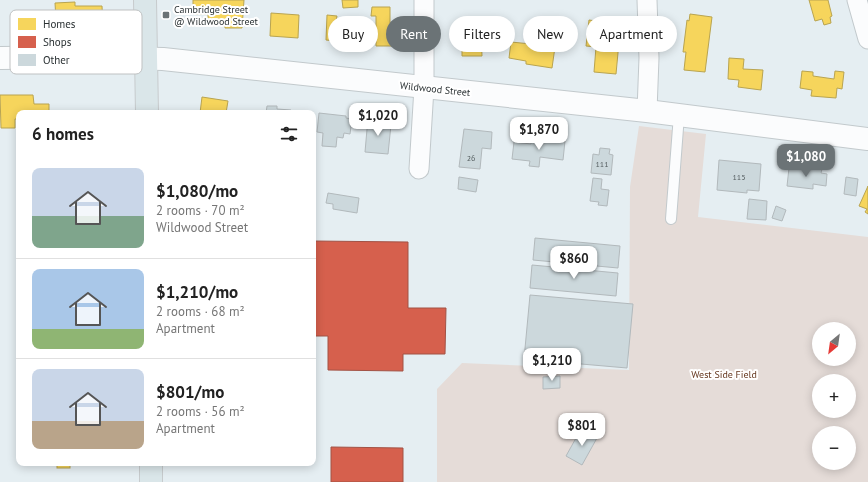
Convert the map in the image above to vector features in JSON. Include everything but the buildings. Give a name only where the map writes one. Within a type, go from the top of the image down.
[{"type":"highway","points":[[145,0],[148,110]]},
{"type":"highway","points":[[151,466],[151,482]]},
{"type":"street","points":[[419,169],[424,88],[424,0]]},
{"type":"street","points":[[647,0],[649,58],[647,111]]},
{"type":"street","points":[[857,0],[868,39]]},
{"type":"street","name":"Wildwood Street","points":[[142,57],[647,111],[868,139]]},
{"type":"street","name":"Wildwood Street","points":[[0,58],[10,58]]},
{"type":"lane","points":[[671,219],[678,115]]},
{"type":"green space","name":"West Side Field","points":[[639,126],[706,134],[698,217],[868,237],[868,482],[437,482],[437,389],[462,363],[629,370],[630,187]]},
{"type":"place","name":"Cambridge Street @ Wildwood Street","points":[[166,15]]}]
